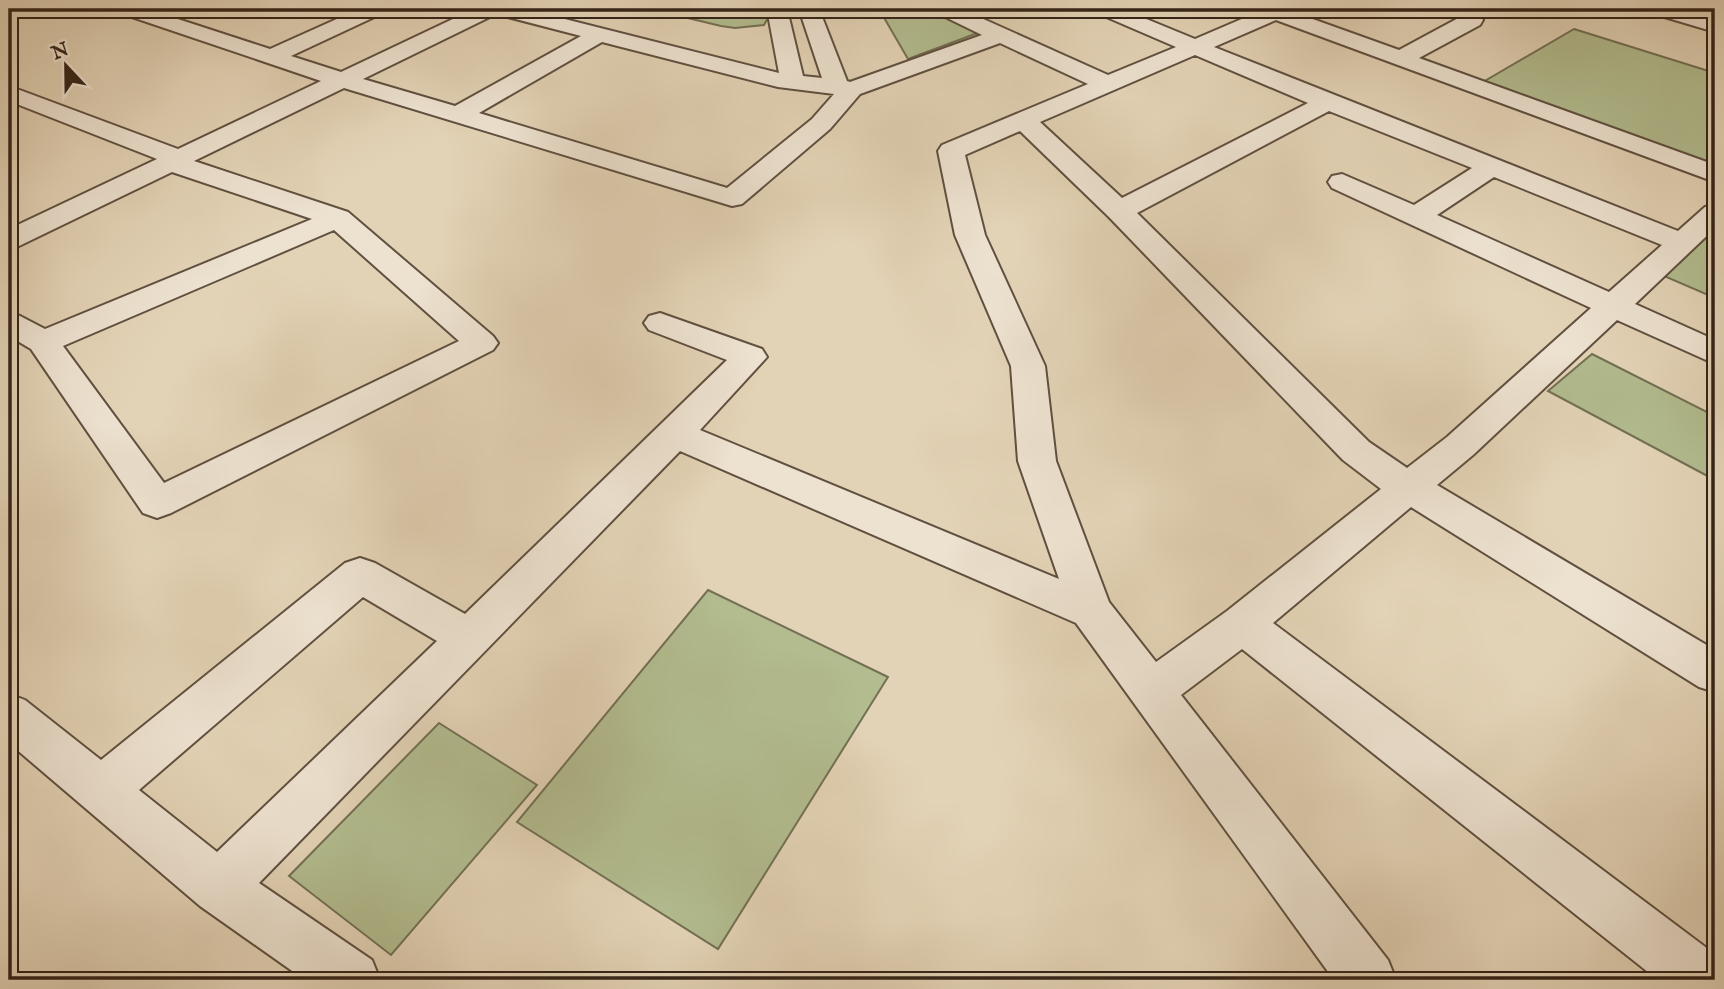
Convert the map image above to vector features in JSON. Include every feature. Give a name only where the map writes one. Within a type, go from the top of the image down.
[{"type":"street","points":[[127,9],[342,80],[732,198],[821,124],[844,88]]},
{"type":"street","points":[[272,56],[376,9]]},
{"type":"street","points":[[9,240],[490,9]]},
{"type":"street","points":[[501,9],[793,82],[844,88],[1002,35]]},
{"type":"street","points":[[776,9],[793,82]]},
{"type":"street","points":[[809,9],[844,88]]},
{"type":"street","points":[[944,9],[1108,84]]},
{"type":"street","points":[[1104,9],[1328,102],[1681,242]]},
{"type":"street","points":[[1658,9],[1715,26]]},
{"type":"street","points":[[1368,980],[1091,611],[1037,461],[1028,366],[970,234],[951,151],[1275,10],[1715,173]]},
{"type":"street","points":[[1402,58],[1472,20]]},
{"type":"street","points":[[458,115],[600,34]]},
{"type":"street","points":[[9,93],[174,160],[338,218],[481,343],[157,503],[43,342],[9,323]]},
{"type":"street","points":[[1119,211],[1328,102]]},
{"type":"street","points":[[1023,120],[1119,211],[1356,451],[1388,475],[1715,673]]},
{"type":"street","points":[[1416,216],[1492,167]]},
{"type":"street","points":[[1342,182],[1715,353]]},
{"type":"street","points":[[1150,692],[1242,624],[1460,446],[1715,213]]},
{"type":"street","points":[[43,342],[338,218]]},
{"type":"street","points":[[219,887],[675,435],[750,357],[660,323]]},
{"type":"street","points":[[675,435],[1091,611]]},
{"type":"street","points":[[102,791],[360,575],[469,638]]},
{"type":"street","points":[[1242,624],[1692,972],[1689,980]]},
{"type":"street","points":[[9,715],[219,887],[352,980]]},
{"type":"green space","points":[[650,9],[760,9],[769,16],[764,25],[735,28]]},
{"type":"green space","points":[[879,9],[932,9],[983,31],[908,59]]},
{"type":"green space","points":[[1574,29],[1715,73],[1715,165],[1483,82]]},
{"type":"green space","points":[[1715,229],[1715,298],[1664,276]]},
{"type":"green space","points":[[1592,354],[1715,416],[1715,480],[1548,391]]},
{"type":"green space","points":[[708,590],[888,677],[718,949],[517,822]]},
{"type":"green space","points":[[439,723],[537,785],[391,955],[289,876]]}]
